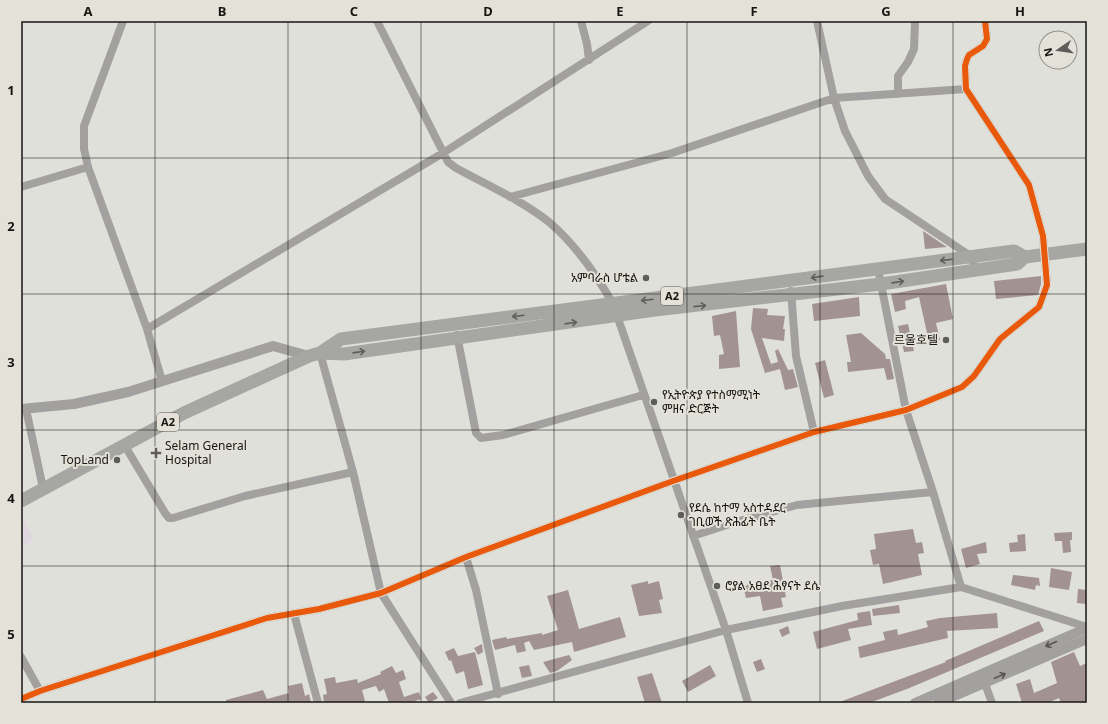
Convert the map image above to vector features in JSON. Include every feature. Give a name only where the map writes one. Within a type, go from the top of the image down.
[{"type":"highway","name":"A2","points":[[315,354],[344,354],[618,317],[655,310],[736,302],[881,284],[1017,264],[1026,257],[1045,253],[1087,249]]},
{"type":"highway","name":"A2","points":[[21,501],[184,413],[315,354],[341,339],[972,257],[1014,252],[1026,257]]},
{"type":"highway","points":[[735,288],[736,302]]},
{"type":"street","points":[[123,21],[84,126],[83,137],[88,167],[147,329],[162,381]]},
{"type":"street","points":[[377,21],[448,162],[456,168],[510,196],[549,223],[578,252],[595,272],[613,304],[643,395],[726,630],[748,703]]},
{"type":"street","points":[[581,21],[587,44],[588,60]]},
{"type":"street","points":[[817,21],[834,98],[845,131],[868,176],[885,199],[972,257],[975,270]]},
{"type":"street","points":[[898,94],[898,76],[908,62],[914,49],[915,21]]},
{"type":"street","points":[[21,699],[40,691],[267,618],[342,604],[381,593],[466,557],[674,481],[814,432],[906,410],[962,387],[974,376],[1000,339],[1039,307],[1047,285],[1043,236],[1029,185],[966,89],[965,66],[969,55],[983,46],[987,40],[985,21]]},
{"type":"street","points":[[147,329],[443,153],[588,60],[643,22]]},
{"type":"street","points":[[510,196],[672,153],[834,98],[966,89]]},
{"type":"street","points":[[21,187],[88,167]]},
{"type":"street","points":[[878,269],[906,410],[933,492],[961,587]]},
{"type":"street","points":[[790,281],[796,356],[814,432]]},
{"type":"street","points":[[454,324],[476,433],[481,438],[503,435],[643,395]]},
{"type":"street","points":[[43,488],[24,409],[74,404],[128,392],[273,346],[315,354],[353,472],[381,593],[452,703]]},
{"type":"street","points":[[125,446],[169,518],[245,496],[353,472]]},
{"type":"street","points":[[693,536],[739,521],[797,505],[933,492]]},
{"type":"street","points":[[466,557],[476,590],[498,694]]},
{"type":"street","points":[[460,703],[498,694],[726,630],[842,606],[961,587],[1087,628]]},
{"type":"street","points":[[294,614],[318,703]]},
{"type":"street","points":[[938,703],[983,679],[1087,628]]},
{"type":"street","points":[[915,703],[983,679],[1087,639]]},
{"type":"street","points":[[21,657],[40,691]]},
{"type":"street","points":[[983,679],[992,703]]},
{"type":"shaded area","points":[[21,514],[34,539],[21,548]]},
{"type":"building","points":[[923,231],[947,247],[925,249]]},
{"type":"building","points":[[1041,276],[1041,284],[1038,295],[996,299],[994,281]]},
{"type":"building","points":[[946,284],[953,319],[936,323],[940,340],[929,342],[919,297],[905,301],[906,309],[895,312],[891,294]]},
{"type":"building","points":[[859,297],[860,316],[814,321],[812,304]]},
{"type":"building","points":[[753,308],[768,309],[767,315],[785,316],[783,329],[785,329],[784,341],[762,338],[771,364],[778,362],[775,351],[778,349],[788,370],[793,369],[798,387],[785,390],[780,369],[765,373],[751,329]]},
{"type":"building","points":[[736,311],[740,367],[719,369],[719,355],[724,354],[720,335],[714,336],[712,316]]},
{"type":"building","points":[[908,324],[914,351],[904,352],[898,326]]},
{"type":"building","points":[[861,333],[885,354],[886,359],[890,359],[894,379],[887,380],[884,368],[848,372],[847,362],[851,362],[846,335]]},
{"type":"building","points":[[825,360],[834,395],[824,398],[815,363]]},
{"type":"building","points":[[913,529],[916,543],[922,542],[924,553],[918,554],[922,575],[883,584],[879,564],[873,565],[870,550],[876,549],[874,534]]},
{"type":"building","points":[[1072,532],[1072,540],[1070,540],[1071,552],[1063,553],[1062,541],[1055,541],[1054,533]]},
{"type":"building","points":[[1025,534],[1026,551],[1010,552],[1009,543],[1018,542],[1017,535]]},
{"type":"building","points":[[986,542],[987,553],[977,554],[980,564],[966,568],[961,549]]},
{"type":"building","points":[[780,565],[786,597],[781,598],[783,607],[763,611],[760,596],[746,598],[743,586],[773,580],[770,566]]},
{"type":"building","points":[[1051,568],[1072,572],[1069,590],[1049,587]]},
{"type":"building","points":[[1013,575],[1039,578],[1040,586],[1036,585],[1035,590],[1011,585]]},
{"type":"building","points":[[648,581],[648,584],[659,581],[663,599],[659,600],[662,613],[639,616],[631,585]]},
{"type":"building","points":[[1078,589],[1087,590],[1087,604],[1077,603]]},
{"type":"building","points":[[568,590],[579,629],[620,617],[626,637],[574,652],[572,642],[534,650],[529,641],[524,643],[526,651],[517,653],[515,645],[495,650],[492,640],[542,633],[542,635],[558,630],[547,596]]},
{"type":"building","points":[[899,605],[900,613],[873,616],[872,609]]},
{"type":"building","points":[[870,611],[872,625],[848,629],[851,640],[817,649],[813,632],[858,620],[857,613]]},
{"type":"building","points":[[997,613],[998,628],[947,631],[948,638],[860,658],[858,647],[885,640],[883,632],[897,629],[898,635],[928,627],[926,621],[940,618]]},
{"type":"building","points":[[1039,621],[1044,631],[907,689],[869,703],[837,703],[946,662],[945,661]]},
{"type":"building","points":[[788,626],[790,633],[782,637],[779,630]]},
{"type":"building","points":[[482,644],[483,652],[478,655],[474,648]]},
{"type":"building","points":[[454,648],[458,656],[475,652],[483,685],[468,689],[464,671],[456,674],[451,660],[449,661],[445,652]]},
{"type":"building","points":[[1074,652],[1080,666],[1087,663],[1087,703],[1061,703],[1059,698],[1048,703],[1022,703],[1016,684],[1030,679],[1034,693],[1057,683],[1051,662]]},
{"type":"building","points":[[569,655],[572,660],[557,671],[550,673],[543,662]]},
{"type":"building","points":[[761,659],[765,669],[757,672],[753,662]]},
{"type":"building","points":[[529,665],[532,676],[522,678],[519,667]]},
{"type":"building","points":[[710,665],[716,676],[688,692],[682,681]]},
{"type":"building","points":[[392,666],[396,673],[403,670],[406,679],[399,682],[404,697],[419,692],[421,699],[410,703],[389,703],[384,689],[379,692],[376,686],[362,690],[365,701],[360,703],[324,703],[323,695],[327,694],[324,679],[335,677],[336,683],[357,679],[358,683],[381,674],[380,672]]},
{"type":"building","points":[[652,673],[662,703],[645,703],[637,677]]},
{"type":"building","points":[[302,683],[305,696],[309,694],[311,702],[226,703],[226,700],[263,690],[267,699],[289,693],[288,686]]},
{"type":"building","points":[[433,692],[438,698],[429,703],[425,697]]},
{"type":"cycle path","points":[[21,699],[40,691],[267,618],[319,609],[381,593],[466,557],[673,481],[814,432],[906,410],[962,387],[974,376],[1000,339],[1039,307],[1047,285],[1043,236],[1029,185],[966,89],[965,66],[969,55],[983,46],[987,39],[985,21]]},
{"type":"place","name":"አምባራስ ሆቴል","points":[[646,278]]},
{"type":"place","name":"르울호텔","points":[[946,340]]},
{"type":"place","name":"የኢትዮጵያ የተስማሚነት ምዘና ድርጅት","points":[[654,402]]},
{"type":"place","name":"Selam General Hospital","points":[[156,453]]},
{"type":"place","name":"TopLand","points":[[117,460]]},
{"type":"place","name":"የደሴ ከተማ አስተዳደር ገቢወች ጽሕፊት ቤት","points":[[681,515]]},
{"type":"place","name":"ሮያል አፀደ ሕፃናት ደሴ","points":[[717,586]]}]
